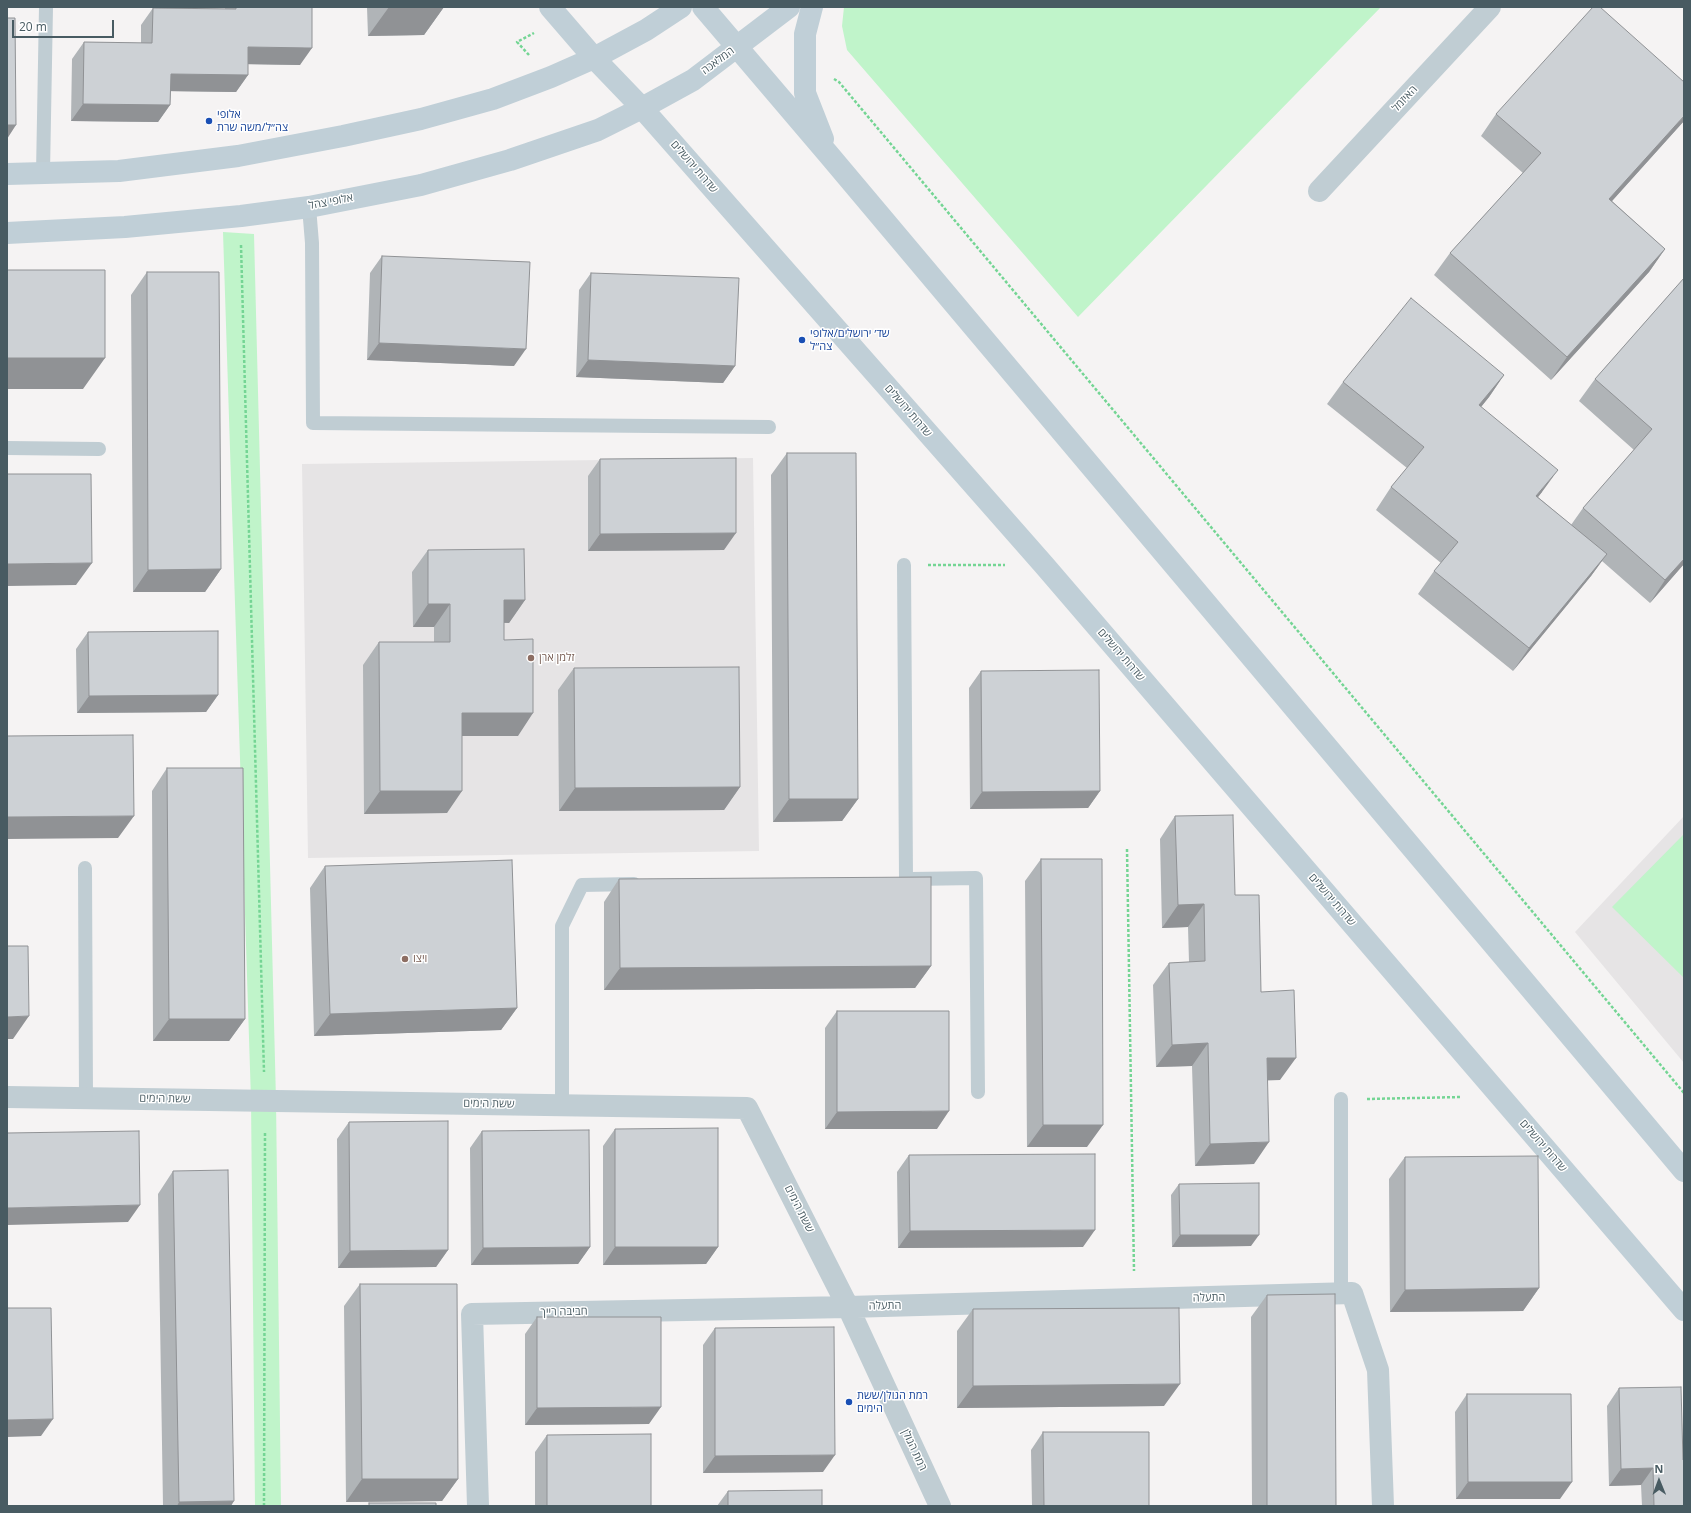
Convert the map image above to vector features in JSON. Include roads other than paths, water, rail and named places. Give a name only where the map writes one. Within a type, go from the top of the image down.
[{"type":"main road","points":[[7,174],[119,171],[246,155],[421,119],[493,99],[551,77],[594,58],[646,30],[681,7]]},
{"type":"main road","points":[[703,7],[1684,1171]]},
{"type":"main road","name":"המלאכה","points":[[642,108],[693,80],[789,7]]},
{"type":"main road","points":[[812,7],[805,34],[805,93],[829,155]]},
{"type":"main road","name":"שדרות ירושלים","points":[[554,13],[594,58],[642,108],[1044,565],[1684,1310]]},
{"type":"main road","name":"אלופי צהל","points":[[7,233],[125,227],[240,216],[309,207],[421,185],[510,160],[598,130],[642,108]]},
{"type":"street","name":"האיזמל","points":[[1319,191],[1490,7]]},
{"type":"street","name":"ששת הימים","points":[[7,1097],[747,1108],[848,1307]]},
{"type":"street","name":"התעלה","points":[[848,1307],[1352,1293],[1378,1370],[1383,1506]]},
{"type":"street","name":"חביבה רייך","points":[[478,1506],[472,1314],[848,1307]]},
{"type":"street","name":"רמת הגולן","points":[[848,1307],[940,1506]]},
{"type":"lane","points":[[44,173],[46,7]]},
{"type":"lane","points":[[309,207],[312,243],[313,423],[770,427]]},
{"type":"lane","points":[[7,448],[99,449]]},
{"type":"lane","points":[[904,565],[906,879]]},
{"type":"lane","points":[[85,868],[86,1098]]},
{"type":"lane","points":[[890,879],[976,878],[978,1092]]},
{"type":"lane","points":[[562,1105],[562,926],[582,884],[645,883]]},
{"type":"lane","points":[[1341,1099],[1341,1294]]},
{"type":"place","name":"אלופי צה״ל/משה שרת","points":[[209,121]]},
{"type":"place","name":"שד׳ ירושלים/אלופי צה״ל","points":[[802,340]]},
{"type":"place","name":"זלמן ארן","points":[[531,658]]},
{"type":"place","name":"ויצו","points":[[405,959]]},
{"type":"place","name":"רמת הגולן/ששת הימים","points":[[849,1402]]}]
